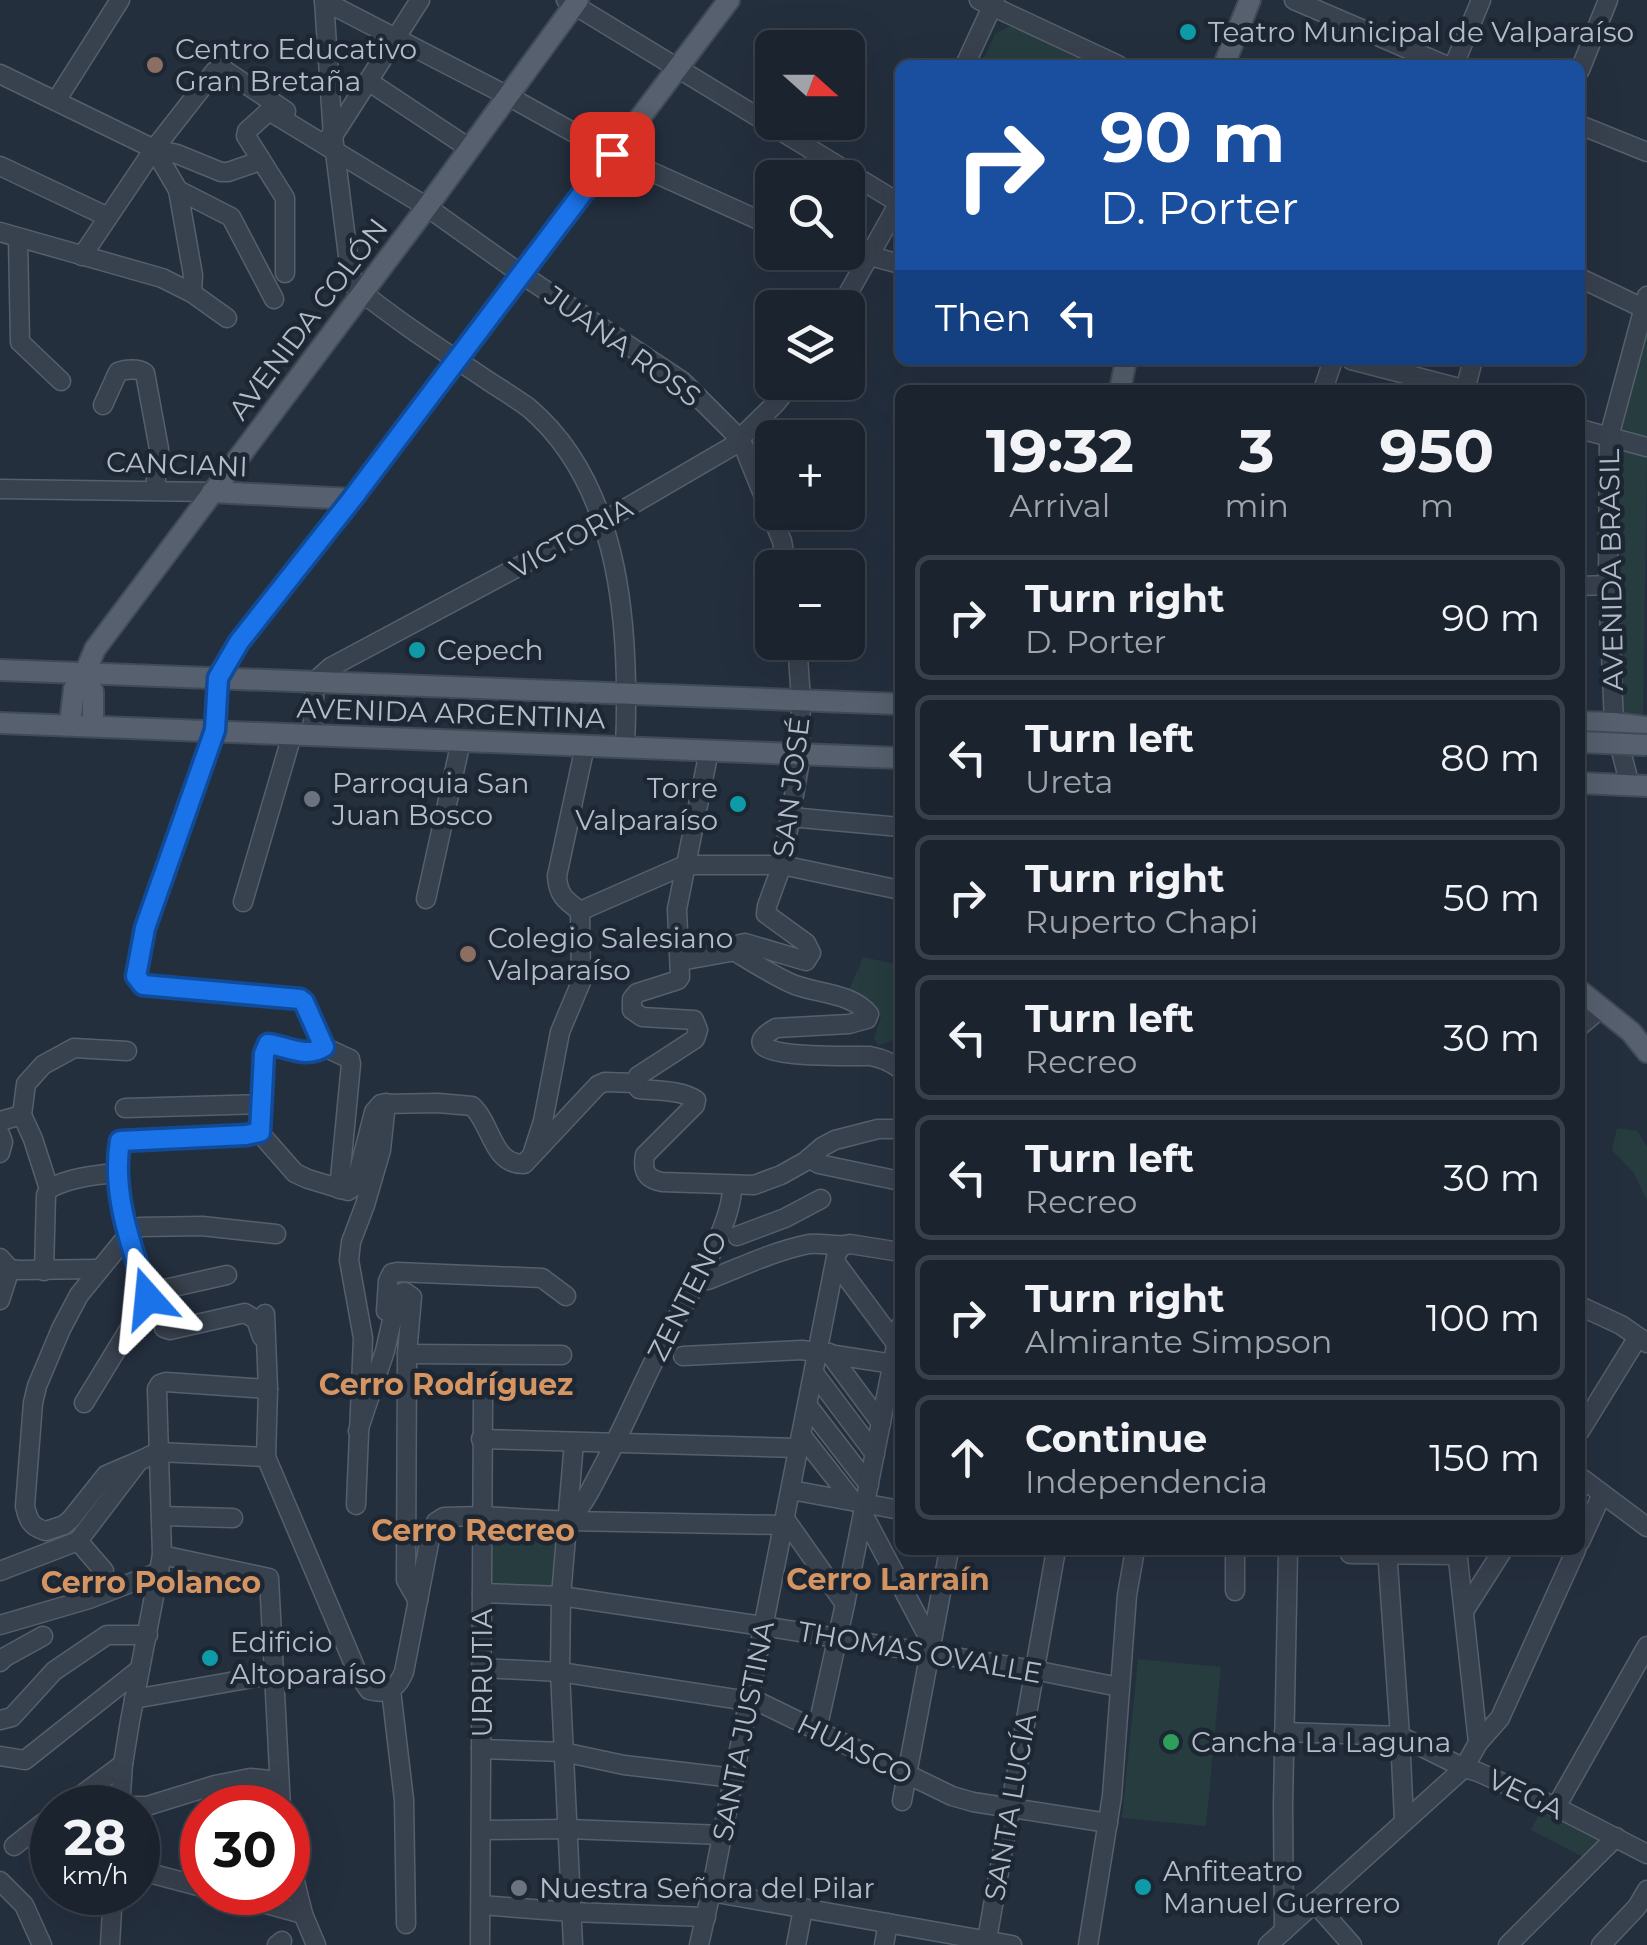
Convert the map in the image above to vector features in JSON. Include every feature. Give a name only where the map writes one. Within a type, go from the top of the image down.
[{"type":"main road","points":[[215,730],[218,678],[239,642],[352,499],[729,0]]},
{"type":"main road","points":[[1226,60],[1250,0]]},
{"type":"main road","name":"AVENIDA COLÓN","points":[[70,724],[74,690],[95,648],[508,96],[572,2]]},
{"type":"main road","name":"CANCIANI","points":[[212,492],[352,499]]},
{"type":"main road","name":"AVENIDA ARGENTINA","points":[[0,670],[218,678],[323,676],[895,704]]},
{"type":"main road","points":[[84,673],[92,687],[92,725]]},
{"type":"main road","name":"AVENIDA ARGENTINA","points":[[0,721],[895,758]]},
{"type":"main road","points":[[1585,722],[1647,727]]},
{"type":"main road","points":[[1585,742],[1647,745]]},
{"type":"main road","points":[[1585,783],[1639,786]]},
{"type":"main road","points":[[1585,996],[1631,1032],[1647,1052]]},
{"type":"street","points":[[56,100],[120,0]]},
{"type":"street","points":[[324,0],[612,154],[755,218]]},
{"type":"street","points":[[324,0],[334,144],[354,286],[528,408],[556,437],[580,473],[604,522],[624,630],[628,692],[625,748]]},
{"type":"street","points":[[334,144],[368,81],[420,0]]},
{"type":"street","points":[[1294,0],[1433,60]]},
{"type":"street","points":[[1456,60],[1481,0]]},
{"type":"street","points":[[1584,60],[1608,0]]},
{"type":"street","points":[[572,2],[895,199]]},
{"type":"street","points":[[967,60],[989,2],[1108,60]]},
{"type":"street","points":[[82,256],[154,149],[215,71],[220,69],[334,144]]},
{"type":"street","points":[[0,74],[154,149],[221,172],[260,161]]},
{"type":"street","points":[[368,81],[469,148]]},
{"type":"street","points":[[286,273],[285,198],[260,161],[247,131],[268,111],[334,144]]},
{"type":"street","points":[[1585,126],[1647,152]]},
{"type":"street","name":"JUANA ROSS","points":[[334,144],[682,381],[741,440],[784,550]]},
{"type":"street","points":[[154,149],[178,190],[193,275],[192,293]]},
{"type":"street","points":[[0,166],[108,217]]},
{"type":"street","points":[[178,190],[231,217],[274,299]]},
{"type":"street","points":[[850,290],[895,211]]},
{"type":"street","points":[[61,381],[20,342],[9,235],[162,278],[227,318]]},
{"type":"street","points":[[865,255],[895,263]]},
{"type":"street","points":[[1585,280],[1646,305]]},
{"type":"street","name":"AVENIDA BRASIL","points":[[1639,786],[1614,723],[1608,585],[1609,437],[1646,305]]},
{"type":"street","points":[[1370,365],[1446,385]]},
{"type":"street","points":[[102,406],[118,372],[145,373],[159,449],[155,490]]},
{"type":"street","name":"VICTORIA","points":[[323,676],[604,522],[741,440],[777,400]]},
{"type":"street","points":[[1585,430],[1647,447]]},
{"type":"street","name":"CANCIANI","points":[[0,489],[212,492]]},
{"type":"street","points":[[1585,586],[1608,585]]},
{"type":"street","points":[[798,660],[802,700]]},
{"type":"street","points":[[244,902],[309,735],[323,676]]},
{"type":"street","name":"SAN JOSÉ","points":[[736,951],[745,942],[792,958],[810,958],[809,946],[766,914],[782,865],[800,754],[802,700]]},
{"type":"street","points":[[215,730],[145,928],[136,976],[143,985],[304,1002],[324,1047],[350,1059],[351,1064],[339,1189]]},
{"type":"street","points":[[426,899],[461,741]]},
{"type":"street","points":[[580,911],[562,898],[557,876],[585,746]]},
{"type":"street","points":[[635,1082],[638,1076],[694,1039],[698,1030],[691,1019],[642,1017],[632,1010],[632,999],[637,993],[678,980],[677,908],[709,751]]},
{"type":"street","points":[[790,817],[895,827]]},
{"type":"street","points":[[580,911],[686,864],[782,865],[895,889]]},
{"type":"street","points":[[532,1158],[560,1032],[580,982],[580,911]]},
{"type":"street","points":[[680,961],[736,951],[780,978],[834,994],[860,1005],[869,1014],[867,1019],[849,1024],[770,1030],[764,1039],[768,1050],[787,1055],[866,1056],[895,1066]]},
{"type":"street","points":[[1585,1022],[1600,1009]]},
{"type":"street","points":[[324,1047],[308,1054],[268,1044],[264,1054],[260,1132],[295,1172],[348,1191],[355,1186],[376,1107],[386,1103],[472,1106],[504,1160],[518,1165],[532,1158],[598,1084],[635,1082]]},
{"type":"street","points":[[50,1189],[22,1115],[26,1084],[43,1065],[74,1048],[127,1051]]},
{"type":"street","points":[[635,1082],[640,1088],[686,1094],[696,1100],[645,1156],[644,1173],[662,1182],[754,1186],[781,1175],[822,1147],[855,1134],[895,1130]]},
{"type":"street","points":[[370,1189],[381,1150],[386,1103]]},
{"type":"street","points":[[125,1108],[262,1104]]},
{"type":"street","points":[[0,1121],[22,1115]]},
{"type":"street","points":[[356,1505],[363,1338],[349,1260],[351,1242],[391,1129]]},
{"type":"street","points":[[148,1296],[128,1235],[116,1172],[120,1141],[260,1132]]},
{"type":"street","points":[[0,1134],[0,1153]]},
{"type":"street","points":[[810,1158],[819,1164],[895,1181]]},
{"type":"street","points":[[44,1271],[46,1195],[50,1189],[116,1172]]},
{"type":"street","name":"ZENTENO","points":[[568,1520],[580,1508],[616,1443],[658,1351],[717,1240],[732,1186]]},
{"type":"street","points":[[737,1236],[821,1200]]},
{"type":"street","points":[[266,1457],[158,1452],[106,1475],[64,1525],[46,1531],[32,1526],[28,1519],[25,1506],[37,1386],[70,1310],[99,1268],[140,1227],[186,1226],[276,1234]]},
{"type":"street","points":[[832,1228],[839,1255],[895,1354]]},
{"type":"street","points":[[708,1280],[812,1244],[839,1255]]},
{"type":"street","points":[[839,1255],[850,1244],[895,1251]]},
{"type":"street","name":"SANTA JUSTINA","points":[[699,1945],[787,1524],[814,1373],[824,1352],[839,1255]]},
{"type":"street","points":[[0,1300],[5,1264],[44,1271],[99,1268]]},
{"type":"street","points":[[385,1351],[388,1281],[392,1273],[542,1278],[566,1296]]},
{"type":"street","points":[[84,1403],[148,1296],[227,1275]]},
{"type":"street","points":[[358,1432],[385,1351],[398,1294],[406,1292],[412,1297],[407,1354],[406,1580],[418,1600]]},
{"type":"street","points":[[1585,1308],[1642,1340],[1585,1425]]},
{"type":"street","points":[[164,1328],[170,1330],[240,1313],[257,1314],[268,1357],[266,1457],[364,1686],[375,1692],[396,1688],[404,1672],[430,1533],[436,1522],[444,1518],[787,1524],[846,1604]]},
{"type":"street","points":[[824,1352],[881,1423]]},
{"type":"street","points":[[683,1356],[824,1352],[895,1356]]},
{"type":"street","points":[[407,1354],[562,1355]]},
{"type":"street","points":[[817,1730],[846,1604],[862,1501],[895,1360]]},
{"type":"street","points":[[814,1373],[875,1454]]},
{"type":"street","points":[[122,1785],[161,1564],[157,1388],[166,1382],[268,1389]]},
{"type":"street","name":"URRUTIA","points":[[480,1945],[483,1400]]},
{"type":"street","points":[[808,1406],[862,1501],[931,1649]]},
{"type":"street","points":[[481,1438],[616,1443],[801,1442],[862,1501]]},
{"type":"street","points":[[572,1945],[560,1672],[574,1442]]},
{"type":"street","points":[[0,1571],[78,1541],[139,1461]]},
{"type":"street","points":[[1585,1482],[1647,1527]]},
{"type":"street","points":[[791,1490],[895,1509]]},
{"type":"street","points":[[1585,1531],[1602,1494]]},
{"type":"street","points":[[161,1516],[233,1518]]},
{"type":"street","points":[[78,1541],[104,1570]]},
{"type":"street","points":[[902,1801],[948,1555]]},
{"type":"street","name":"SANTA LUCÍA","points":[[986,1943],[1055,1555]]},
{"type":"street","points":[[1088,1945],[1108,1823],[1128,1555]]},
{"type":"street","points":[[1235,1555],[1235,1592]]},
{"type":"street","points":[[1284,1932],[1288,1555]]},
{"type":"street","points":[[1387,1555],[1404,1820]]},
{"type":"street","points":[[1457,1555],[1478,1742]]},
{"type":"street","points":[[1464,1612],[1500,1555]]},
{"type":"street","points":[[1268,1945],[1464,1768],[1478,1742],[1500,1718],[1574,1555]]},
{"type":"street","points":[[0,1625],[89,1599],[161,1564],[269,1578],[279,1785]]},
{"type":"street","name":"THOMAS OVALLE","points":[[482,1593],[562,1596],[931,1649],[1119,1688]]},
{"type":"street","points":[[0,1720],[12,1717],[54,1672],[107,1635],[148,1635]]},
{"type":"street","points":[[0,1662],[43,1636]]},
{"type":"street","points":[[1556,1807],[1647,1646]]},
{"type":"street","name":"HUASCO","points":[[482,1668],[560,1672],[761,1703],[952,1796],[1108,1823]]},
{"type":"street","points":[[0,1756],[24,1760],[140,1669]]},
{"type":"street","points":[[134,1699],[275,1674]]},
{"type":"street","points":[[391,1690],[404,1800],[406,1924]]},
{"type":"street","name":"VEGA","points":[[1284,1732],[1400,1736],[1556,1807],[1647,1854]]},
{"type":"street","points":[[481,1749],[563,1752],[624,1766],[734,1778]]},
{"type":"street","points":[[95,1785],[123,1764]]},
{"type":"street","points":[[160,1802],[250,1778],[279,1781]]},
{"type":"street","points":[[481,1830],[723,1835]]},
{"type":"street","points":[[14,1846],[30,1833]]},
{"type":"street","points":[[1508,1945],[1616,1838]]},
{"type":"street","points":[[0,1880],[24,1906],[42,1945]]},
{"type":"street","points":[[1601,1945],[1637,1907],[1647,1890]]},
{"type":"street","points":[[712,1892],[1012,1945]]},
{"type":"street","points":[[1314,1902],[1352,1945]]},
{"type":"street","points":[[480,1905],[706,1917]]},
{"type":"street","points":[[796,1945],[803,1909]]},
{"type":"street","points":[[110,1945],[112,1915]]},
{"type":"street","points":[[303,1915],[316,1945]]},
{"type":"street","points":[[884,1945],[888,1923]]},
{"type":"green space","points":[[1010,26],[1082,60],[983,60],[995,34]]},
{"type":"green space","points":[[1647,335],[1647,438],[1620,428]]},
{"type":"green space","points":[[1619,450],[1647,457],[1643,714],[1621,715]]},
{"type":"green space","points":[[863,957],[895,964],[895,1039],[878,1046],[874,1038],[881,1018],[873,1004],[849,990]]},
{"type":"green space","points":[[1617,1128],[1637,1131],[1647,1146],[1647,1201],[1634,1173],[1612,1150]]},
{"type":"green space","points":[[491,1527],[561,1532],[556,1587],[490,1585]]},
{"type":"green space","name":"Cancha La Laguna","points":[[1138,1659],[1221,1667],[1206,1826],[1122,1818]]},
{"type":"green space","points":[[1541,1810],[1596,1835],[1600,1842],[1585,1858],[1531,1830]]},
{"type":"place","name":"Teatro Municipal de Valparaíso","points":[[1188,32]]},
{"type":"place","name":"Centro Educativo Gran Bretaña","points":[[155,65]]},
{"type":"place","name":"Cepech","points":[[417,650]]},
{"type":"place","name":"Parroquia San Juan Bosco","points":[[312,799]]},
{"type":"place","name":"Torre Valparaíso","points":[[738,804]]},
{"type":"place","name":"Colegio Salesiano Valparaíso","points":[[468,954]]},
{"type":"place","name":"Edificio Altoparaíso","points":[[210,1658]]},
{"type":"place","name":"Cancha La Laguna","points":[[1171,1742]]},
{"type":"place","name":"Anfiteatro Manuel Guerrero","points":[[1143,1887]]},
{"type":"place","name":"Nuestra Señora del Pilar","points":[[519,1888]]},
{"type":"district","name":"Cerro Rodríguez","points":[[446,1385]]},
{"type":"district","name":"Cerro Recreo","points":[[473,1531]]},
{"type":"district","name":"Cerro Larraín","points":[[888,1580]]},
{"type":"district","name":"Cerro Polanco","points":[[151,1583]]},
{"type":"route","points":[[148,1298],[122,1206],[116,1172],[120,1141],[260,1132],[264,1054],[268,1044],[308,1054],[324,1047],[300,999],[143,985],[136,976],[145,928],[215,730],[218,678],[239,642],[612,154]]}]
